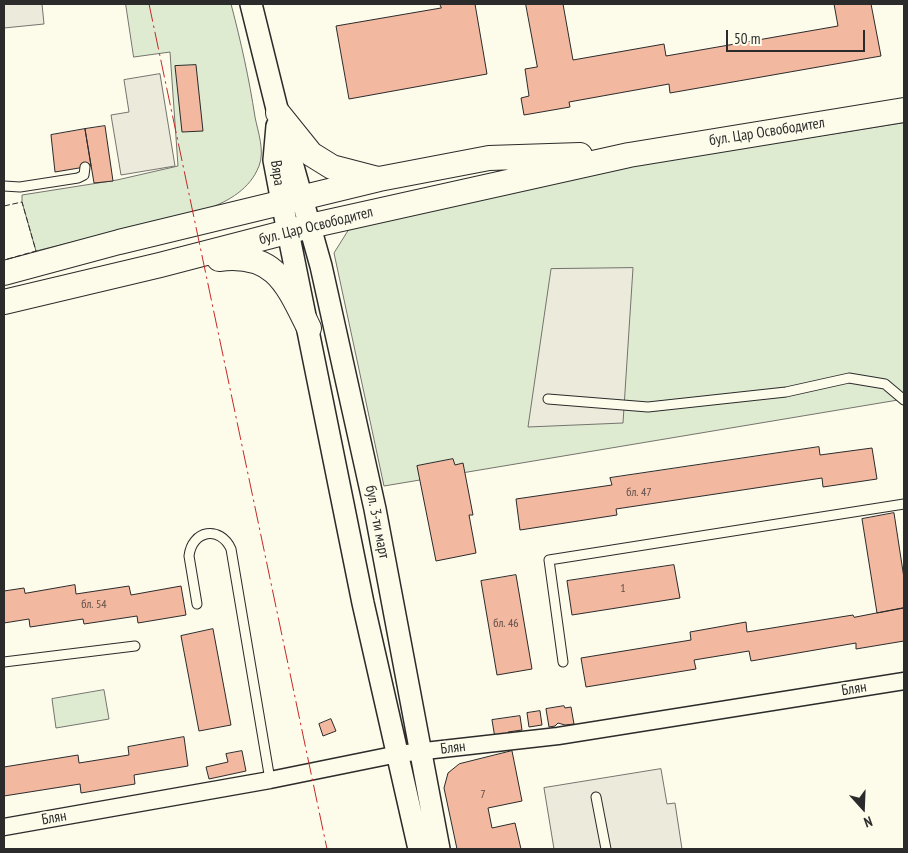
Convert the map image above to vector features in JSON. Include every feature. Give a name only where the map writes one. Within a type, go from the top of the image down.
[{"type":"main road","name":"бул. Цар Освободител","points":[[4,302],[300,229],[629,154],[904,110]]},
{"type":"main road","points":[[278,113],[311,154],[332,168],[379,179]]},
{"type":"main road","name":"бул. Цар Освободител","points":[[4,273],[119,242],[379,179],[489,158],[629,154]]},
{"type":"main road","points":[[160,265],[225,258],[243,258],[258,262],[279,275],[289,287],[309,328]]},
{"type":"street","name":"Вяра","points":[[251,4],[278,113],[292,200],[300,229]]},
{"type":"street","name":"бул. 3-ти март","points":[[300,229],[309,328],[330,443],[363,603],[419,849]]},
{"type":"street","name":"бул. 3-ти март","points":[[300,229],[321,266],[375,509],[439,849]]},
{"type":"street","name":"Блян","points":[[4,827],[270,780],[398,754],[558,736],[904,681]]},
{"type":"lane","points":[[4,186],[20,187],[78,178],[84,175],[85,167]]},
{"type":"lane","points":[[55,181],[61,176],[62,170]]},
{"type":"lane","points":[[548,399],[648,407],[786,392],[849,378],[885,384],[904,400]]},
{"type":"lane","points":[[563,662],[549,560],[904,504]]},
{"type":"lane","points":[[197,604],[188,556],[189,549],[192,543],[203,534],[217,534],[223,538],[231,549],[270,780]]},
{"type":"lane","points":[[4,662],[136,646]]},
{"type":"lane","points":[[596,796],[606,849]]},
{"type":"green space","points":[[126,4],[231,4],[260,142],[261,160],[259,166],[250,181],[238,193],[207,209],[36,251],[22,202],[22,195],[117,180],[178,166],[170,52],[134,57]]},
{"type":"green space","points":[[904,123],[904,399],[384,486],[334,253],[349,229],[612,169]]},
{"type":"green space","points":[[104,690],[109,719],[56,728],[52,699]]},
{"type":"shaded area","points":[[4,4],[42,4],[44,24],[4,28]]},
{"type":"shaded area","points":[[160,74],[175,166],[121,175],[111,115],[129,112],[124,80]]},
{"type":"shaded area","points":[[633,268],[623,423],[528,427],[551,269]]},
{"type":"shaded area","points":[[661,769],[667,804],[675,803],[682,849],[554,849],[544,788]]},
{"type":"building","points":[[440,4],[475,4],[487,74],[349,99],[336,26],[441,8]]},
{"type":"building","points":[[526,4],[563,4],[573,60],[664,44],[666,56],[838,26],[834,4],[871,4],[881,56],[670,93],[669,84],[569,102],[570,107],[524,115],[521,98],[529,96],[525,69],[537,67]]},
{"type":"building","points":[[196,65],[203,131],[182,132],[175,66]]},
{"type":"building","points":[[105,126],[113,181],[94,183],[85,129]]},
{"type":"building","points":[[85,129],[91,166],[55,172],[51,135]]},
{"type":"building","points":[[819,447],[820,455],[872,448],[877,479],[823,487],[822,478],[616,509],[617,515],[520,530],[516,499],[612,485],[610,478]]},
{"type":"building","points":[[453,459],[455,465],[463,463],[473,515],[469,515],[476,553],[436,561],[417,466]]},
{"type":"building","points":[[894,513],[904,578],[904,608],[877,613],[862,519]]},
{"type":"building","points":[[674,565],[680,598],[572,615],[567,581]]},
{"type":"building","points":[[516,575],[532,669],[497,675],[481,581]]},
{"type":"building","points":[[75,585],[76,594],[129,586],[131,595],[181,586],[186,615],[138,623],[137,616],[84,624],[83,619],[30,627],[29,619],[4,623],[4,591],[24,588],[25,593]]},
{"type":"building","points":[[904,608],[904,641],[856,649],[856,643],[751,661],[749,651],[694,660],[696,669],[586,687],[581,658],[691,640],[690,632],[746,622],[747,632]]},
{"type":"building","points":[[213,629],[231,725],[199,731],[181,636]]},
{"type":"building","points":[[564,706],[565,708],[571,707],[574,724],[565,725],[558,723],[555,726],[549,727],[546,709]]},
{"type":"building","points":[[540,711],[542,725],[529,727],[527,713]]},
{"type":"building","points":[[520,716],[522,730],[508,732],[508,736],[495,738],[492,720]]},
{"type":"building","points":[[331,719],[336,731],[323,736],[319,724]]},
{"type":"building","points":[[184,737],[188,766],[134,775],[135,784],[81,793],[80,784],[4,796],[4,767],[78,755],[79,763],[129,755],[128,747]]},
{"type":"building","points":[[242,751],[246,771],[209,779],[206,767],[228,762],[226,754]]},
{"type":"building","points":[[512,751],[522,801],[488,808],[492,828],[515,823],[521,849],[457,849],[444,788],[448,773],[459,764]]},
{"type":"fence","points":[[4,206],[22,202],[36,251],[4,260]]},
{"type":"power","points":[[149,4],[327,849]]}]
